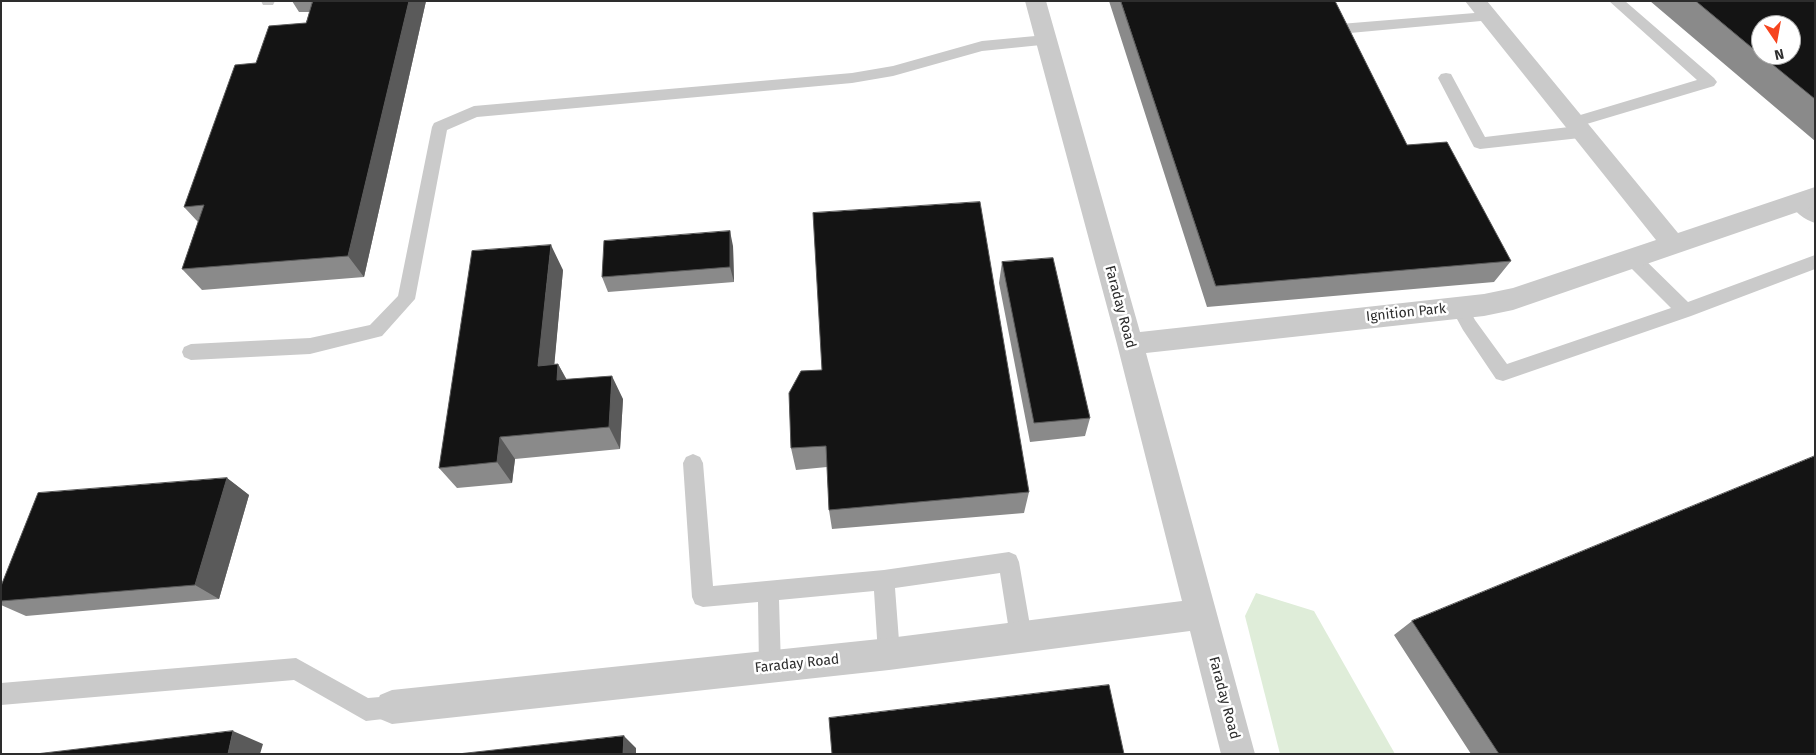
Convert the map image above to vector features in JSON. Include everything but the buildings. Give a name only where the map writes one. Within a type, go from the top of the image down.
[{"type":"street","name":"Faraday Road","points":[[1035,1],[1130,344],[1238,754]]},
{"type":"street","points":[[1481,9],[1674,244]]},
{"type":"street","name":"Ignition Park","points":[[1130,344],[1484,305],[1513,299],[1674,244],[1809,205]]},
{"type":"street","name":"Faraday Road","points":[[392,708],[889,654],[1201,614]]},
{"type":"lane","points":[[1446,78],[1480,143],[1577,128],[1709,82],[1616,1]]},
{"type":"lane","points":[[1328,30],[1481,9]]},
{"type":"lane","points":[[191,352],[310,346],[376,331],[406,299],[440,127],[474,112],[852,78],[892,71],[982,46],[1046,40]]},
{"type":"lane","points":[[1632,258],[1684,312]]},
{"type":"lane","points":[[1460,308],[1469,325],[1503,373],[1684,312],[1815,262]]},
{"type":"lane","points":[[693,463],[703,597],[884,580],[1009,562],[1021,637]]},
{"type":"lane","points":[[884,580],[889,654]]},
{"type":"lane","points":[[768,591],[770,667]]},
{"type":"lane","points":[[1,694],[296,670],[366,710],[392,708]]},
{"type":"green space","points":[[1256,593],[1314,611],[1395,754],[1280,754],[1245,616]]}]
